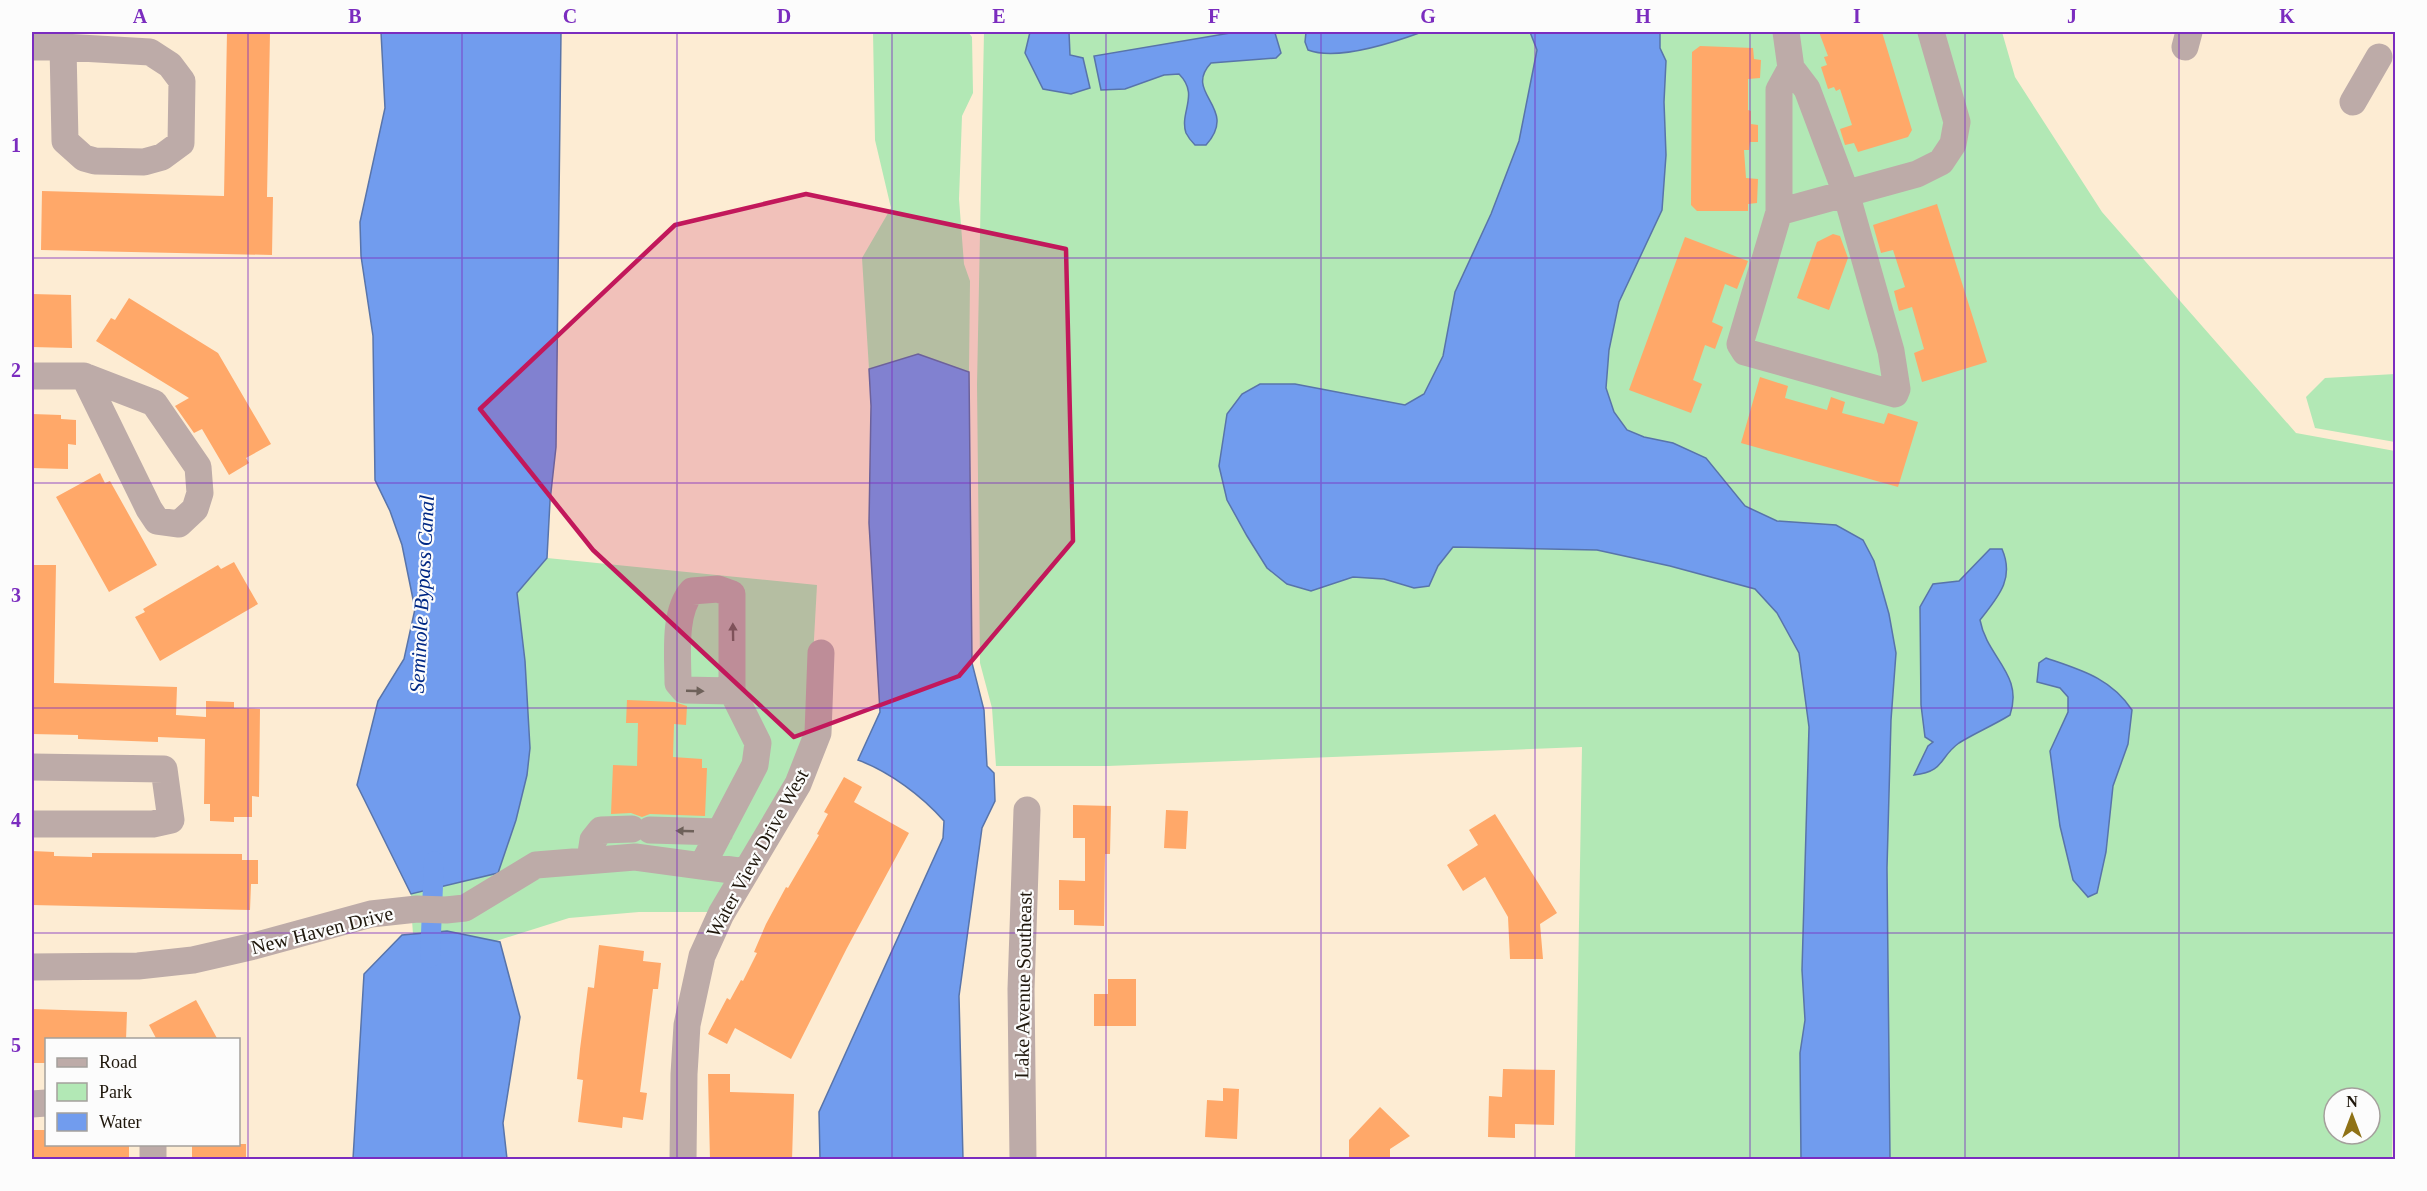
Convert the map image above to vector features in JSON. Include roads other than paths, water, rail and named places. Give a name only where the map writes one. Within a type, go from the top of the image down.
[{"type":"street","points":[[1786,32],[1791,68],[1807,89],[1846,193],[1891,351],[1898,389],[1895,394],[1745,352],[1740,344],[1779,212],[1779,90],[1791,68]]},
{"type":"street","points":[[1779,212],[1917,174],[1941,162],[1953,144],[1957,122],[1930,32]]},
{"type":"street","points":[[32,47],[63,47],[150,52],[170,65],[182,81],[181,143],[162,157],[144,162],[95,161],[84,158],[65,141],[63,47]]},
{"type":"street","points":[[2353,102],[2379,57]]},
{"type":"street","points":[[32,376],[84,376],[154,403],[198,467],[200,493],[195,509],[179,524],[157,521],[148,509],[84,376]]},
{"type":"street","name":"Water View Drive West","points":[[683,1160],[687,1025],[702,956],[721,914],[798,784],[819,733],[822,654]]},
{"type":"street","points":[[702,866],[756,765],[758,743],[732,691]]},
{"type":"street","points":[[32,767],[164,769],[171,820],[153,824],[32,824]]},
{"type":"street","name":"Lake Avenue Southeast","points":[[1023,1160],[1021,989],[1026,810]]},
{"type":"street","points":[[590,860],[592,840],[601,830],[720,832]]},
{"type":"street","name":"New Haven Drive","points":[[32,967],[138,966],[193,960],[371,914],[417,909],[465,908],[536,865],[635,857],[746,872]]},
{"type":"water","points":[[381,32],[561,32],[556,447],[547,558],[517,593],[525,661],[530,748],[527,775],[516,820],[498,873],[411,894],[357,785],[378,701],[404,659],[415,609],[402,545],[390,511],[375,480],[373,336],[361,256],[360,222],[385,108]]},
{"type":"water","points":[[1030,32],[1069,32],[1070,55],[1083,58],[1090,88],[1071,94],[1043,89],[1025,53]]},
{"type":"water","points":[[1236,32],[1278,32],[1275,33],[1281,53],[1276,58],[1211,63],[1204,74],[1203,84],[1217,121],[1215,132],[1206,145],[1195,145],[1186,133],[1185,118],[1189,96],[1185,82],[1179,74],[1164,75],[1125,89],[1101,90],[1094,56]]},
{"type":"water","points":[[1306,32],[1422,32],[1365,49],[1320,53],[1308,50],[1305,42]]},
{"type":"water","points":[[1530,32],[1660,32],[1660,48],[1666,61],[1664,102],[1666,155],[1662,210],[1619,302],[1609,350],[1606,388],[1614,412],[1627,430],[1644,437],[1673,443],[1706,458],[1745,506],[1777,521],[1836,525],[1863,540],[1874,561],[1889,614],[1896,653],[1891,720],[1887,868],[1890,1159],[1801,1159],[1800,1053],[1805,1020],[1802,970],[1809,727],[1799,653],[1777,613],[1755,589],[1670,566],[1597,550],[1453,547],[1438,566],[1429,586],[1414,588],[1384,579],[1353,577],[1311,591],[1287,584],[1267,568],[1227,500],[1219,466],[1227,414],[1242,394],[1260,384],[1295,384],[1405,405],[1424,394],[1443,356],[1455,292],[1491,214],[1519,141],[1537,50]]},
{"type":"water","points":[[918,354],[969,372],[972,663],[984,710],[987,766],[994,773],[995,801],[982,828],[959,996],[963,1159],[820,1159],[819,1112],[943,838],[944,821],[926,803],[893,778],[858,760],[880,712],[869,523],[871,406],[869,369]]},
{"type":"water","points":[[1990,549],[2002,549],[2007,570],[2003,587],[1980,620],[1990,645],[2009,677],[2013,701],[2010,715],[1959,743],[1931,771],[1914,775],[1928,746],[1933,742],[1925,737],[1921,705],[1920,607],[1933,584],[1959,581]]},
{"type":"water","points":[[2046,658],[2083,671],[2105,683],[2124,699],[2132,710],[2128,744],[2113,786],[2106,852],[2097,893],[2088,897],[2073,880],[2060,826],[2050,751],[2068,712],[2068,697],[2060,688],[2037,682],[2039,663]]},
{"type":"water","points":[[447,931],[500,942],[520,1017],[503,1123],[507,1159],[353,1159],[364,974],[402,935]]},
{"type":"waterway","name":"Seminole Bypass Canal","points":[[430,958],[434,861]]}]
